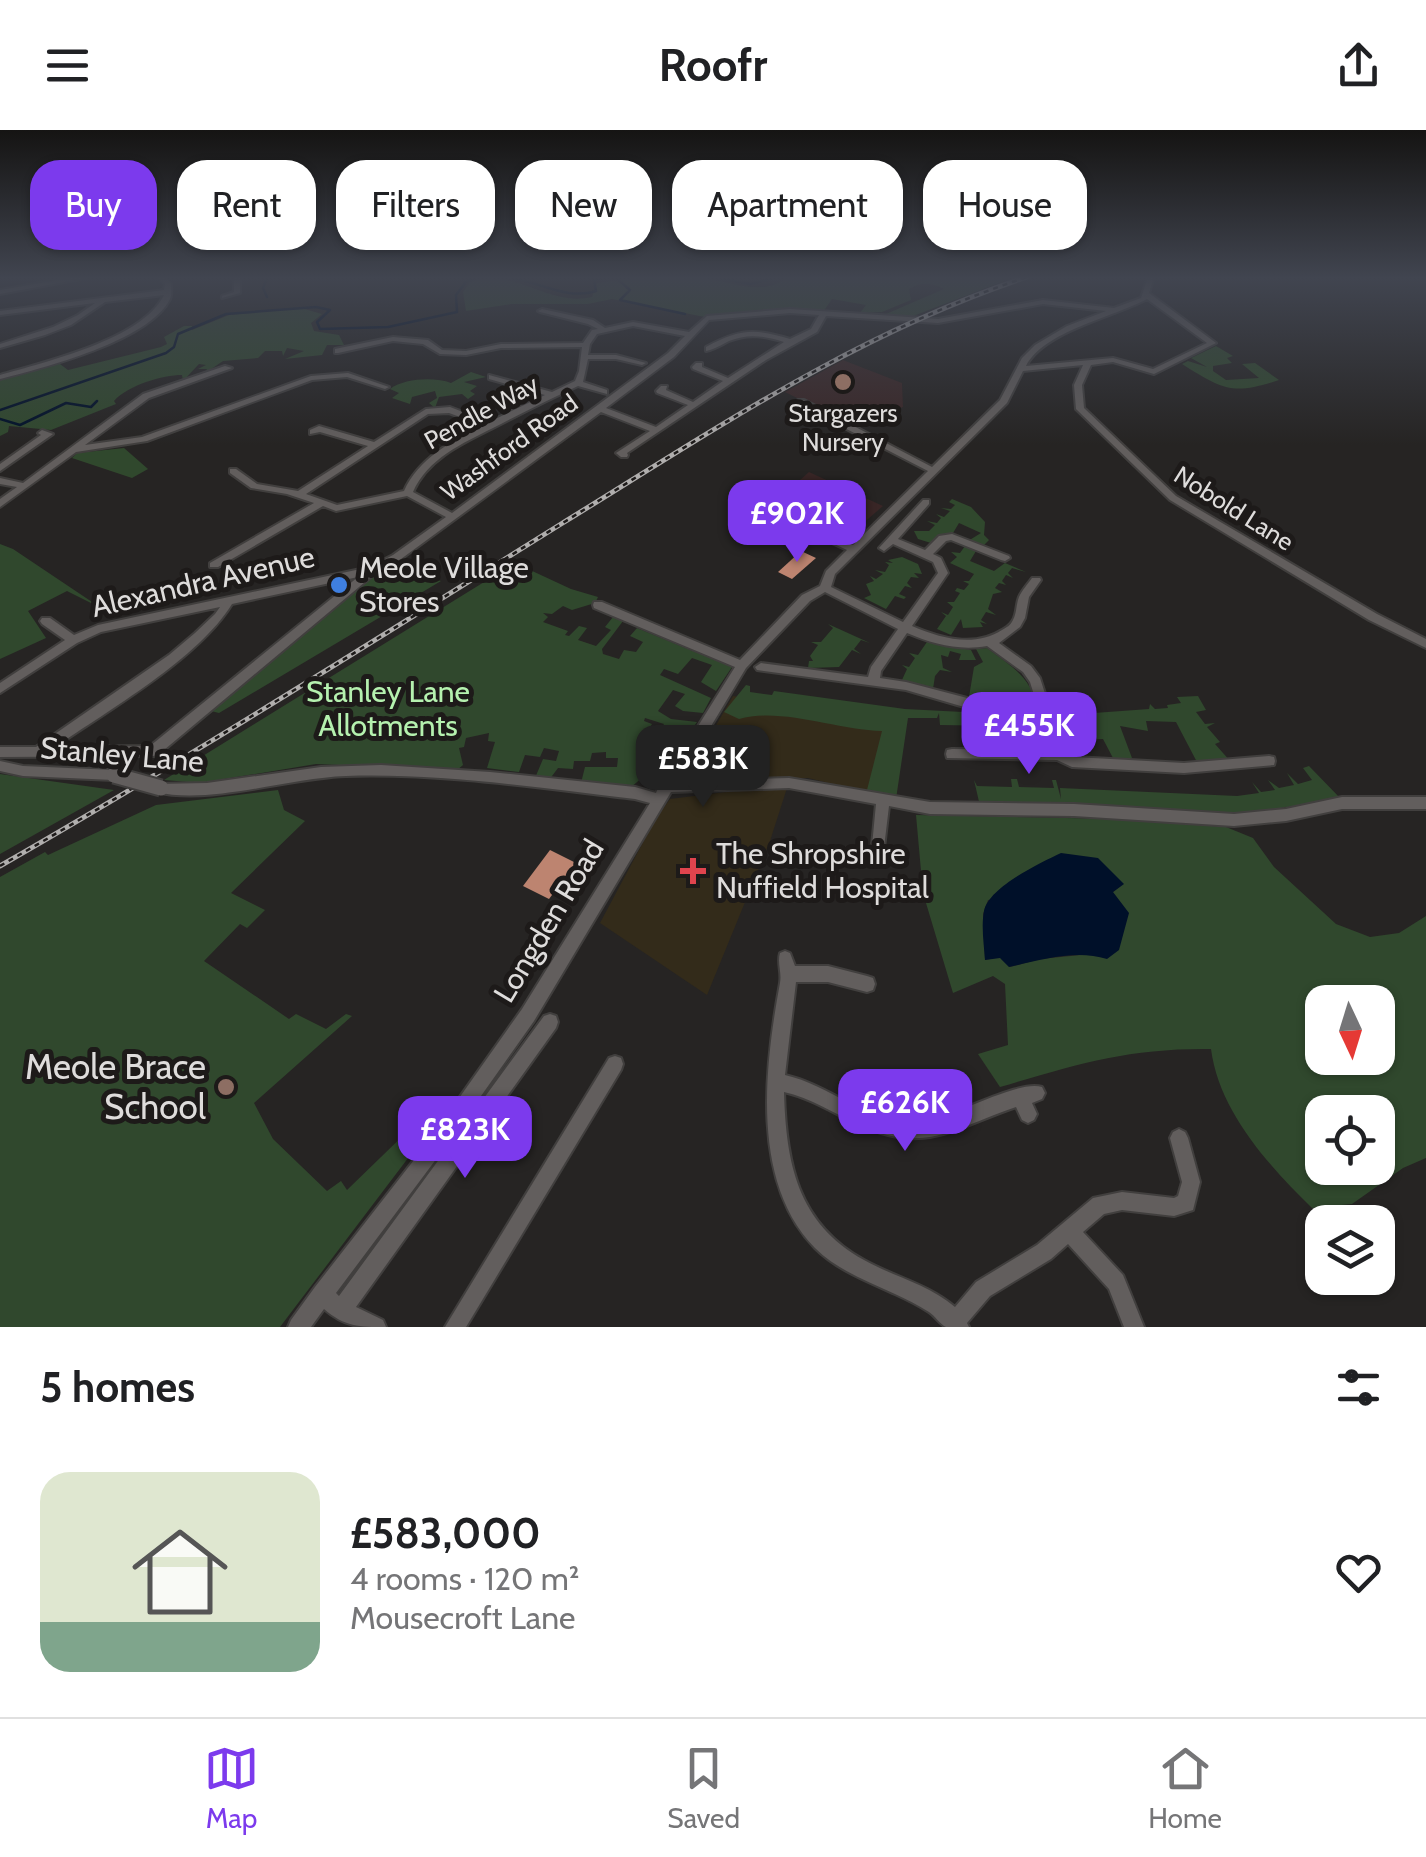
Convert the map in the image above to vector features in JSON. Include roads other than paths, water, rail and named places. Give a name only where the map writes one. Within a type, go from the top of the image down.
[{"type":"street","points":[[0,346],[41,333]]},
{"type":"street","points":[[0,376],[49,362],[120,333]]},
{"type":"street","points":[[338,351],[393,339],[425,342],[440,352],[466,353],[501,346],[586,345],[597,333]]},
{"type":"street","points":[[680,333],[692,335]]},
{"type":"street","points":[[710,347],[747,333]]},
{"type":"street","points":[[761,333],[791,342]]},
{"type":"street","points":[[599,408],[654,429],[663,428],[692,404],[809,333]]},
{"type":"street","name":"Longden Road","points":[[298,1327],[434,1148],[528,1015],[742,665],[797,606],[825,588],[830,573],[1004,401],[1026,358],[1062,333]]},
{"type":"street","points":[[1023,370],[1113,360],[1154,372],[1212,343],[1197,333]]},
{"type":"street","name":"Washford Road","points":[[39,751],[153,751],[373,570],[452,517],[692,335]]},
{"type":"street","name":"Pendle Way","points":[[408,493],[409,484],[425,465],[492,426],[578,384],[583,377],[586,345]]},
{"type":"street","points":[[584,357],[637,360]]},
{"type":"street","name":"Nobold Lane","points":[[1088,362],[1078,385],[1080,409],[1157,486],[1340,597],[1426,644]]},
{"type":"street","points":[[695,367],[729,380]]},
{"type":"street","points":[[0,504],[151,393],[228,368]]},
{"type":"street","points":[[72,450],[144,440],[311,378],[348,374],[385,387]]},
{"type":"street","points":[[499,378],[554,395]]},
{"type":"street","name":"Pendle Way","points":[[578,384],[601,390]]},
{"type":"street","points":[[660,391],[692,404]]},
{"type":"street","points":[[801,402],[932,470]]},
{"type":"street","points":[[300,494],[432,410],[450,410],[492,426]]},
{"type":"street","points":[[319,429],[376,445]]},
{"type":"street","points":[[619,453],[654,429]]},
{"type":"street","points":[[0,468],[49,434],[42,433]]},
{"type":"street","points":[[240,474],[254,486],[300,494],[320,504],[357,507],[408,493],[452,517]]},
{"type":"street","points":[[0,482],[25,486]]},
{"type":"street","points":[[874,680],[875,670],[943,574],[937,560],[889,544],[926,502]]},
{"type":"street","points":[[216,562],[320,504]]},
{"type":"street","points":[[767,508],[854,549]]},
{"type":"street","points":[[926,554],[943,538],[952,537],[1005,558]]},
{"type":"street","name":"Alexandra Avenue","points":[[0,690],[73,640],[98,630],[373,570]]},
{"type":"street","points":[[825,588],[945,643],[992,643],[1010,632],[1021,618],[1022,601],[1034,583],[1046,592]]},
{"type":"street","points":[[0,752],[39,751],[177,652],[224,614],[228,602]]},
{"type":"street","points":[[598,605],[742,665]]},
{"type":"street","points":[[46,621],[73,640]]},
{"type":"street","points":[[992,643],[1036,681],[1059,755]]},
{"type":"street","points":[[761,667],[874,680],[971,704]]},
{"type":"street","points":[[952,754],[1059,755],[1072,762],[1259,760]]},
{"type":"street","name":"Stanley Lane","points":[[0,766],[23,772],[114,775],[161,788],[205,789],[288,776],[400,770],[635,793],[789,783],[930,808],[1074,810],[1234,820],[1286,815],[1342,803],[1426,804]]},
{"type":"street","points":[[850,852],[881,856],[882,800]]},
{"type":"street","points":[[861,977],[787,966],[778,1024],[774,1130],[781,1174],[798,1208],[821,1239],[852,1265],[907,1288],[957,1324],[984,1289],[1100,1205],[1122,1201],[1174,1207],[1186,1203],[1194,1164],[1178,1138]]},
{"type":"street","points":[[341,1311],[550,1022]]},
{"type":"street","points":[[455,1327],[615,1064]]},
{"type":"street","points":[[777,1082],[802,1086],[879,1125],[904,1130],[944,1126],[1028,1094],[1028,1114]]},
{"type":"street","points":[[1069,1231],[1116,1282],[1134,1327]]},
{"type":"street","points":[[322,1294],[341,1311],[376,1327]]},
{"type":"water","points":[[1061,853],[1098,858],[1124,884],[1113,892],[1129,913],[1119,950],[1107,959],[1070,955],[1009,967],[1000,958],[985,960],[983,923],[988,902],[1016,877]]},
{"type":"waterway","points":[[0,410],[166,353],[181,333]]},
{"type":"waterway","points":[[0,419],[20,425],[66,403],[91,407],[97,401]]},
{"type":"railway","points":[[0,866],[212,740],[674,454],[787,387],[890,333]]},
{"type":"place","name":"Stargazers Nursery","points":[[843,382]]},
{"type":"place","name":"Meole Village Stores","points":[[339,585]]},
{"type":"place","name":"The Shropshire Nuffield Hospital","points":[[693,871]]},
{"type":"place","name":"Meole Brace School","points":[[226,1087]]},
{"type":"park label","name":"Stanley Lane Allotments","points":[[388,709]]}]
